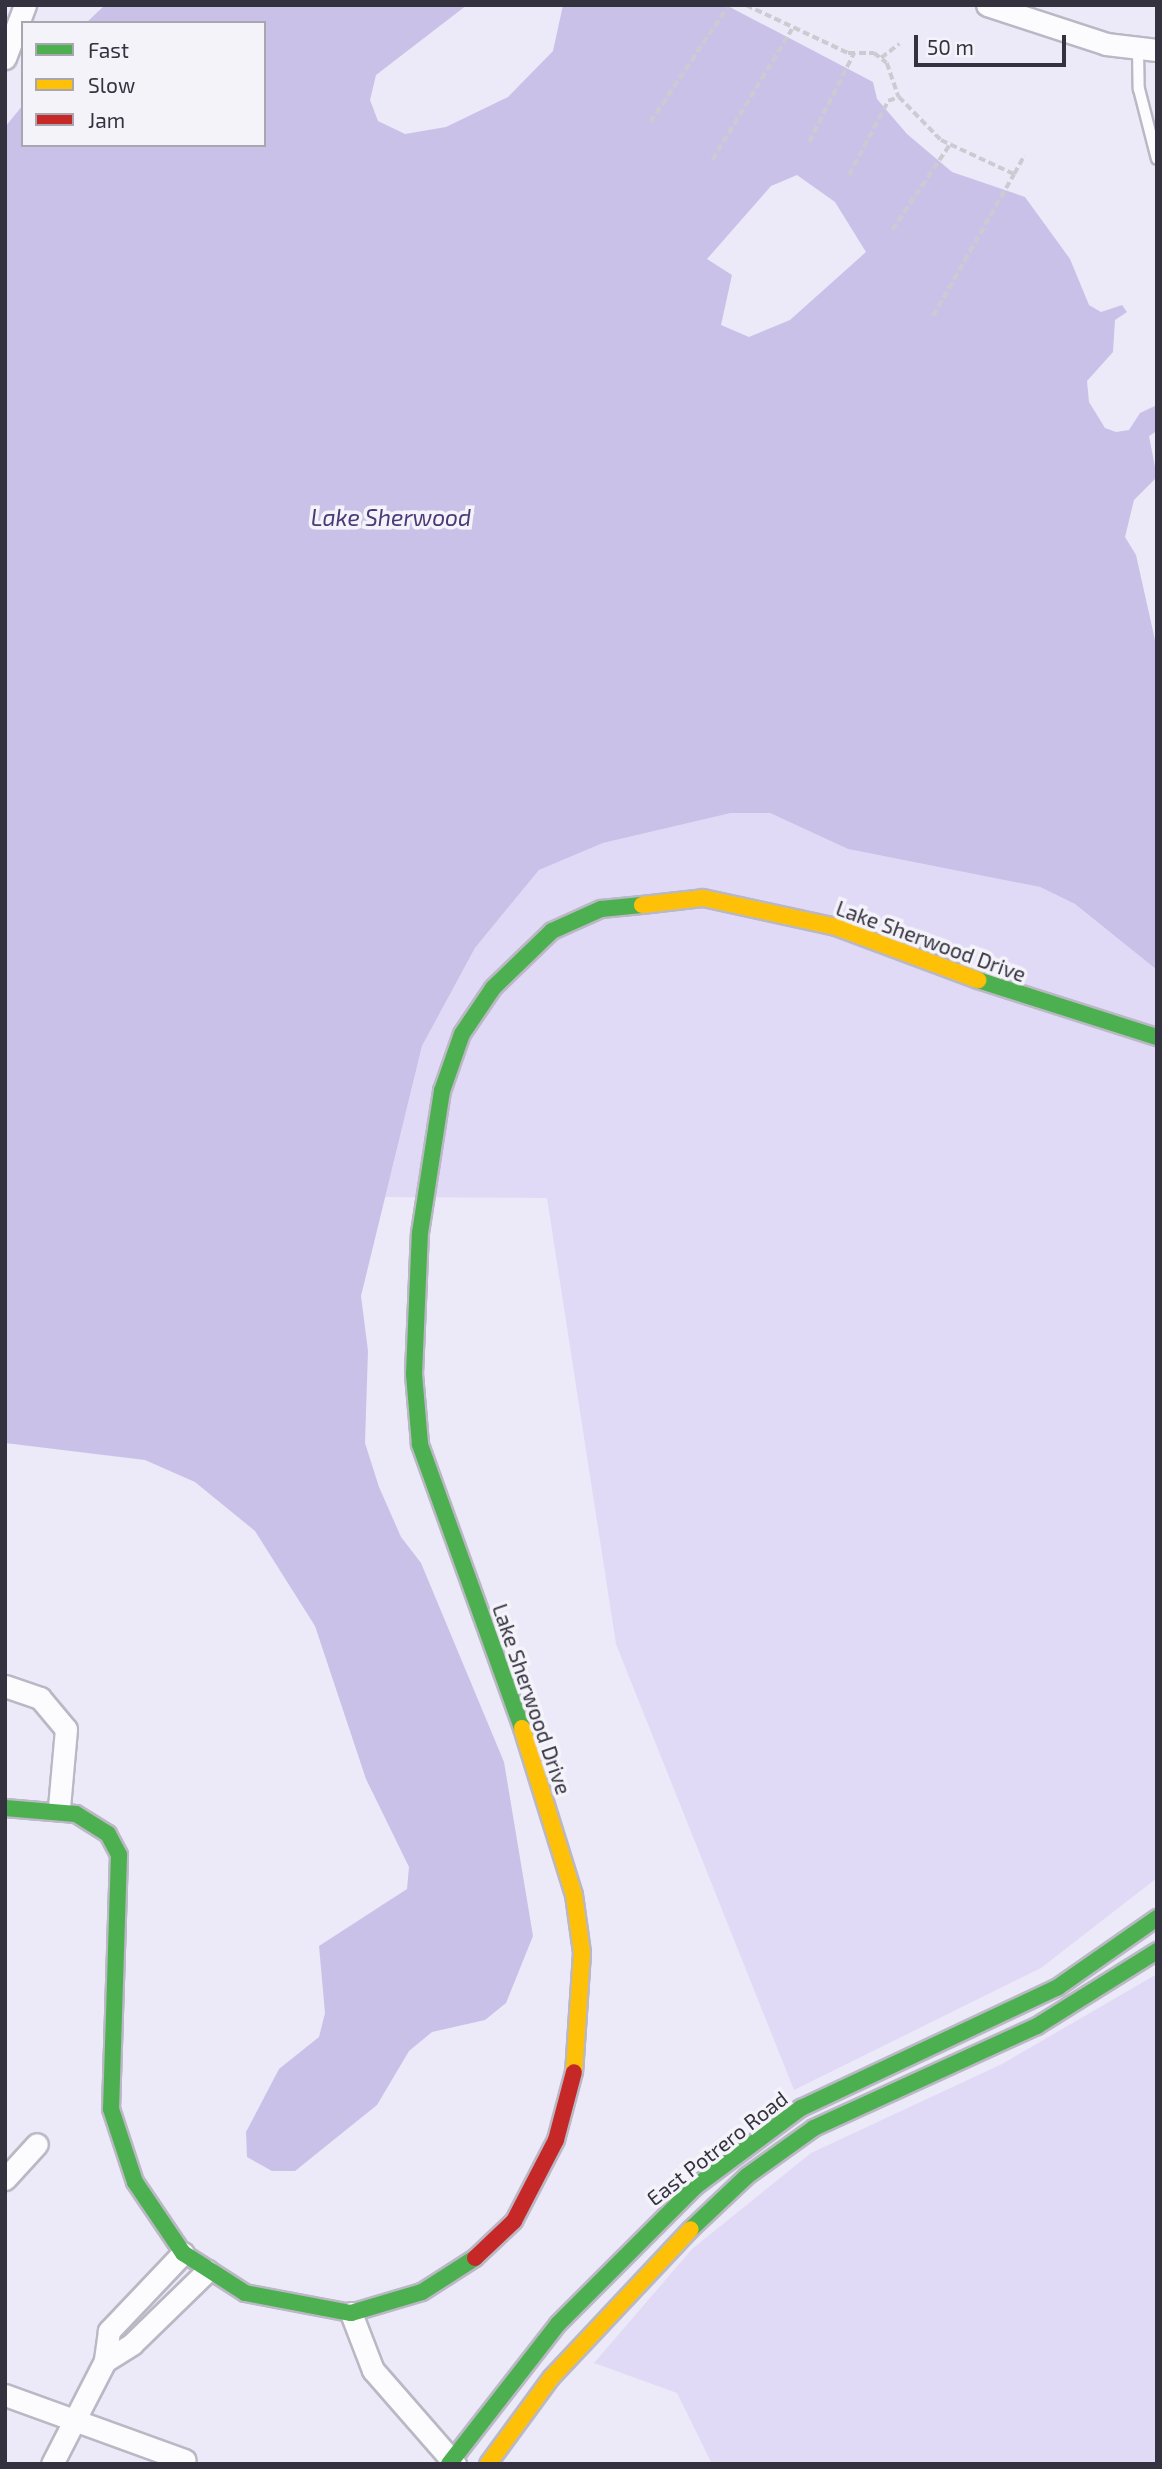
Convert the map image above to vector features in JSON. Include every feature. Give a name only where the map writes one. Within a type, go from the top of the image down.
[{"type":"street","points":[[5,58],[25,5]]},
{"type":"street","points":[[987,5],[1147,50]]},
{"type":"street","name":"Lake Sherwood Drive","points":[[5,1808],[59,1808],[94,1822],[119,1856],[111,2109],[135,2182],[183,2253],[207,2271],[272,2302],[351,2312],[441,2283],[513,2221],[556,2140],[580,2017],[574,1895],[515,1703],[420,1444],[414,1374],[420,1233],[442,1091],[462,1034],[509,970],[552,931],[601,909],[703,898],[836,927],[1022,998],[1157,1037]]},
{"type":"street","points":[[5,1686],[40,1698],[66,1729],[59,1808]]},
{"type":"street","name":"East Potrero Road","points":[[452,2463],[558,2325],[655,2221],[717,2170],[801,2108],[1058,1987],[1157,1918]]},
{"type":"street","name":"East Potrero Road","points":[[488,2464],[551,2378],[633,2285],[747,2176],[814,2128],[1037,2026],[1157,1951]]},
{"type":"street","points":[[5,2179],[37,2144]]},
{"type":"street","points":[[52,2464],[71,2417],[105,2361],[109,2331],[183,2253]]},
{"type":"street","points":[[105,2361],[132,2344],[207,2271]]},
{"type":"street","points":[[351,2312],[373,2370],[452,2463]]},
{"type":"street","points":[[5,2395],[185,2460]]},
{"type":"lane","points":[[1147,50],[1139,89],[1157,159]]},
{"type":"path","points":[[650,122],[729,5]]},
{"type":"path","points":[[746,5],[792,29],[854,53],[881,58],[898,44]]},
{"type":"path","points":[[712,160],[792,29]]},
{"type":"path","points":[[809,142],[854,53]]},
{"type":"path","points":[[881,58],[899,97],[951,143],[1014,174]]},
{"type":"path","points":[[849,174],[888,101],[899,97]]},
{"type":"path","points":[[892,230],[951,143]]},
{"type":"path","points":[[933,316],[1024,156]]},
{"type":"shaded area","points":[[731,813],[770,813],[848,849],[1040,887],[1075,904],[1157,970],[1157,1878],[1041,1968],[794,2090],[616,1644],[547,1198],[385,1197],[422,1046],[475,948],[539,870],[603,843]]},
{"type":"shaded area","points":[[1157,1974],[1157,2464],[712,2464],[677,2393],[594,2363],[692,2249],[811,2153],[1002,2064]]},
{"type":"water","name":"Lake Sherwood","points":[[105,5],[467,5],[376,75],[370,100],[378,121],[405,134],[446,127],[508,97],[553,51],[563,5],[726,5],[873,82],[877,99],[907,134],[952,172],[1025,197],[1070,259],[1089,305],[1101,312],[1122,305],[1127,312],[1115,320],[1113,352],[1087,381],[1089,402],[1105,428],[1116,432],[1129,430],[1140,413],[1157,405],[1157,431],[1149,436],[1157,477],[1134,500],[1125,537],[1136,555],[1157,649],[1157,970],[1075,904],[1040,887],[848,849],[770,813],[731,813],[603,843],[539,870],[475,948],[422,1046],[361,1296],[368,1351],[365,1443],[379,1487],[401,1537],[421,1563],[504,1762],[533,1936],[506,2003],[485,2020],[432,2032],[409,2051],[377,2105],[295,2171],[272,2171],[247,2157],[246,2132],[279,2069],[319,2037],[325,2013],[319,1946],[407,1889],[409,1867],[366,1779],[315,1626],[255,1531],[195,1482],[145,1460],[5,1443],[5,127],[21,107],[21,147],[266,147],[266,21],[88,21]],"holes":[[[797,175],[835,202],[866,252],[790,320],[749,337],[721,325],[732,275],[707,259],[771,186]]]},
{"type":"traffic: fast","points":[[522,1728],[420,1444],[414,1374],[420,1233],[442,1091],[462,1034],[493,988],[552,931],[601,909],[642,905]]},
{"type":"traffic: fast","points":[[978,980],[1157,1037]]},
{"type":"traffic: fast","points":[[5,1808],[76,1814],[108,1834],[119,1855],[111,2109],[135,2182],[183,2253],[245,2293],[351,2313],[422,2292],[475,2258]]},
{"type":"traffic: fast","points":[[449,2464],[558,2324],[696,2186],[801,2108],[1058,1987],[1157,1918]]},
{"type":"traffic: fast","points":[[691,2229],[747,2176],[814,2128],[1037,2026],[1157,1951]]},
{"type":"traffic: slow","points":[[642,905],[703,898],[836,927],[978,980]]},
{"type":"traffic: slow","points":[[522,1728],[574,1895],[582,1953],[574,2072]]},
{"type":"traffic: slow","points":[[488,2464],[551,2378],[691,2229]]},
{"type":"traffic: jam","points":[[475,2258],[514,2221],[556,2140],[574,2072]]}]
